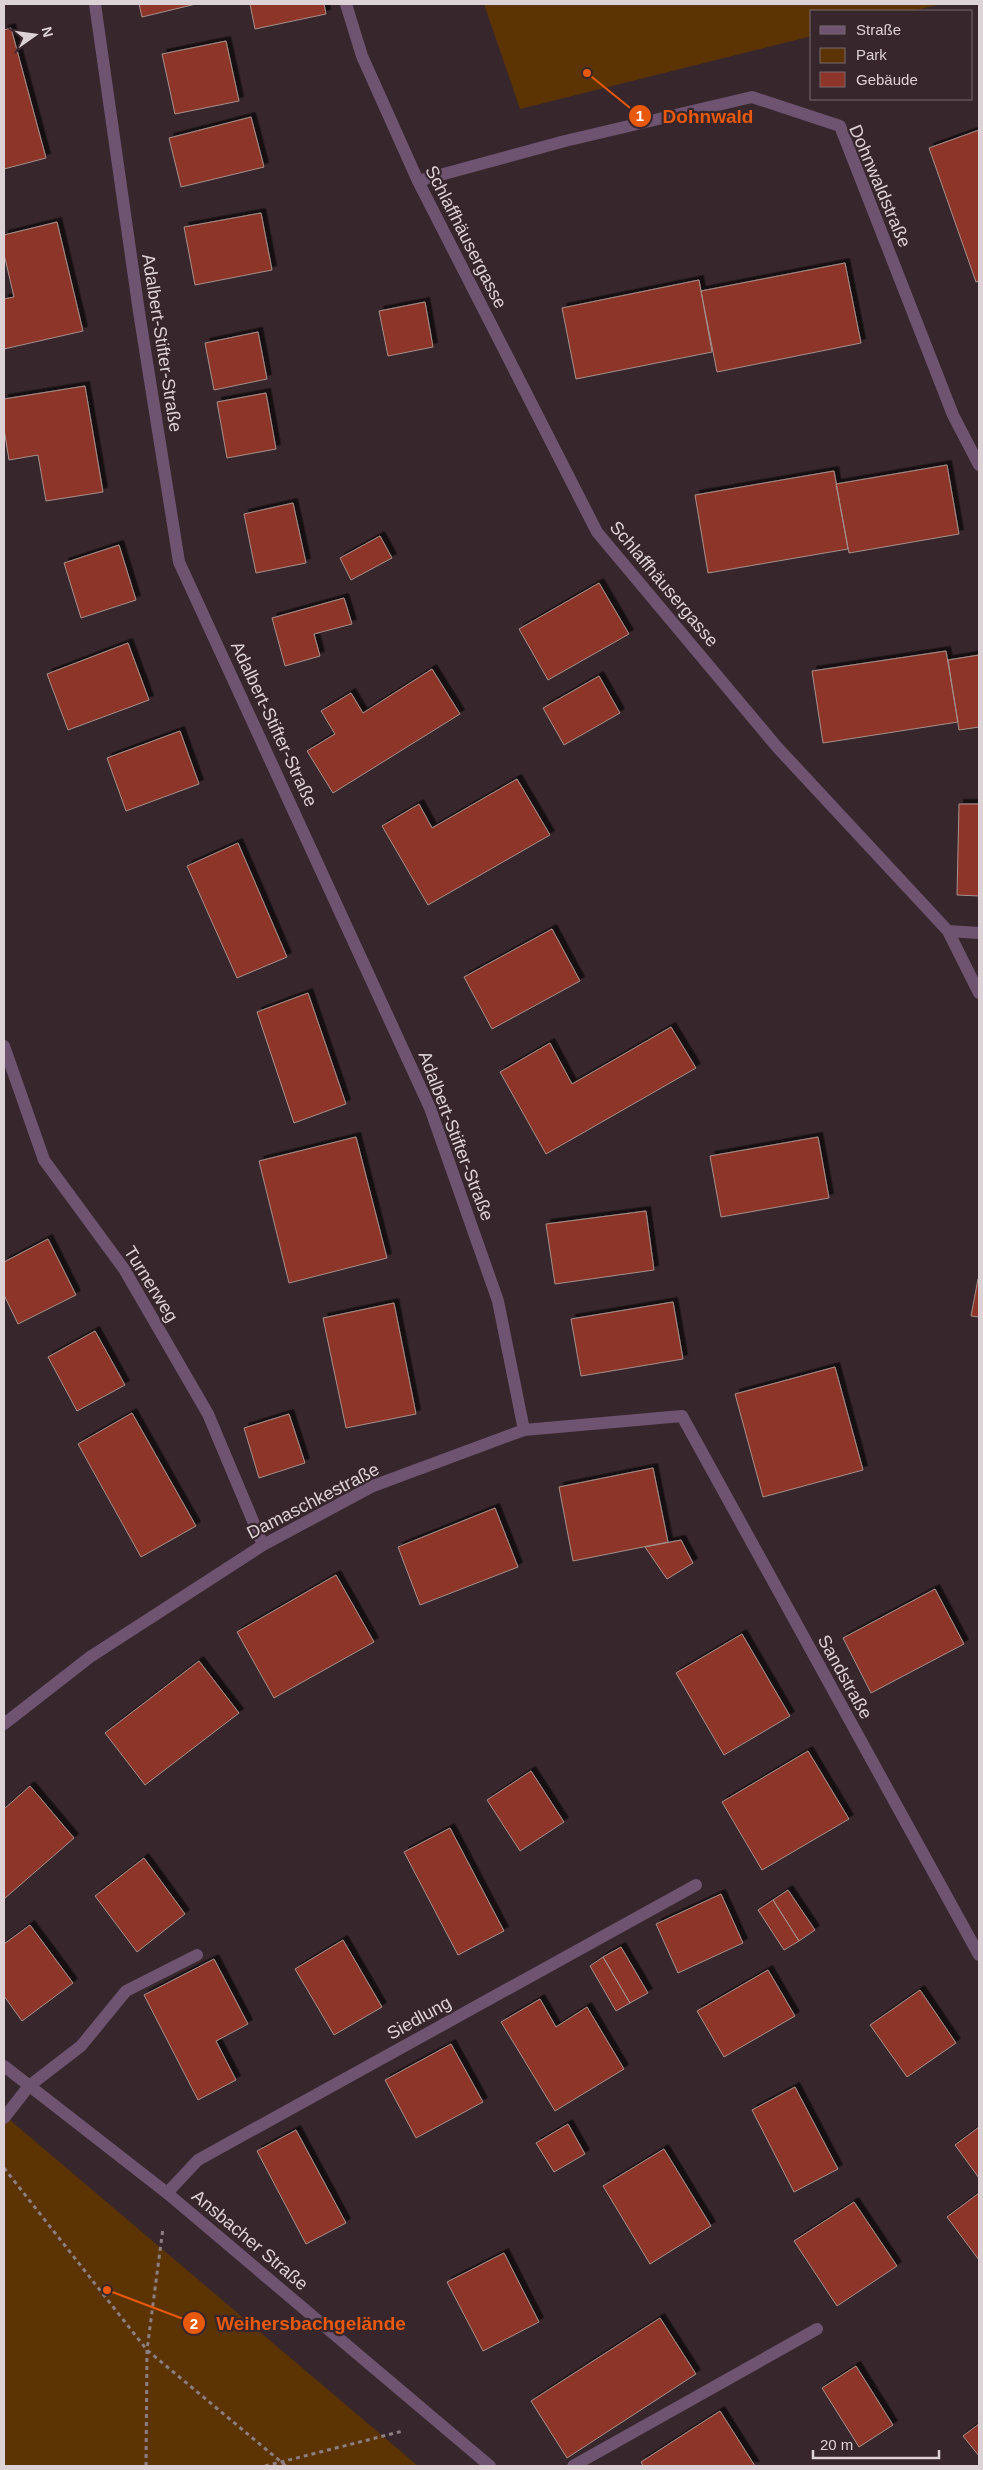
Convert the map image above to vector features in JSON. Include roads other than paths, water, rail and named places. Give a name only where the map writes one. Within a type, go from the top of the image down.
[{"type":"street","name":"Adalbert-Stifter-Straße","points":[[95,4],[138,312],[179,562],[430,1108],[498,1301],[524,1430]]},
{"type":"street","name":"Schlaffhäusergasse","points":[[346,4],[362,56],[418,181],[597,532],[777,747],[948,931],[979,993]]},
{"type":"street","name":"Dohnwaldstraße","points":[[418,181],[565,141],[752,97],[840,126],[953,415],[979,465]]},
{"type":"street","points":[[948,931],[979,933]]},
{"type":"street","name":"Turnerweg","points":[[4,1046],[44,1160],[124,1269],[208,1414],[263,1545]]},
{"type":"street","name":"Damaschkestraße","points":[[4,1724],[90,1657],[263,1545],[373,1486],[524,1430],[682,1416]]},
{"type":"street","name":"Sandstraße","points":[[682,1416],[979,1955]]},
{"type":"street","name":"Siedlung","points":[[167,2193],[198,2160],[696,1885]]},
{"type":"street","points":[[4,2118],[29,2086],[81,2046],[126,1991],[197,1954]]},
{"type":"street","name":"Ansbacher Straße","points":[[4,2066],[167,2193],[490,2466]]},
{"type":"street","points":[[573,2466],[816,2329]]},
{"type":"place","name":"Dohnwald","points":[[587,73]]},
{"type":"place","name":"Weihersbachgelände","points":[[107,2290]]}]
